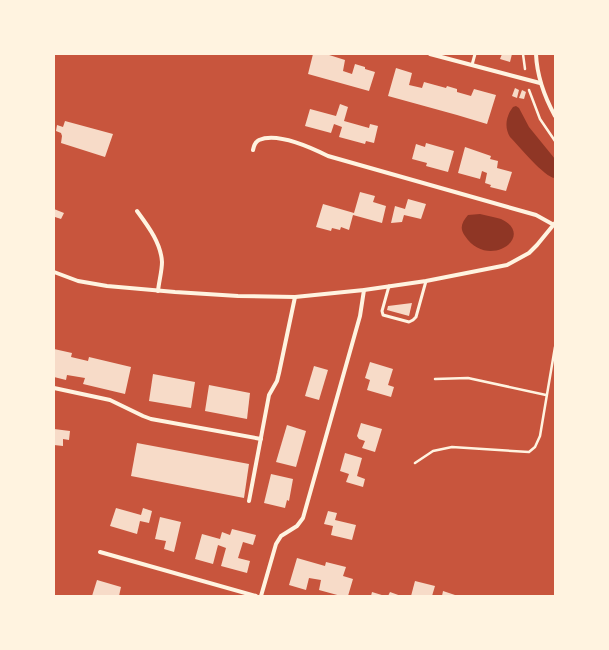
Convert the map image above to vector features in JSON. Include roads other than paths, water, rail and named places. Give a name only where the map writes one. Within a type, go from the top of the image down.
[{"type":"street","points":[[430,54],[526,78],[540,83]]},
{"type":"street","points":[[536,54],[540,83],[555,116]]},
{"type":"street","points":[[54,272],[78,281],[158,290],[238,296],[295,297],[364,290],[426,281],[507,265],[529,253],[554,224],[536,215],[328,156],[312,148],[292,141],[272,138],[260,140],[255,143],[253,150]]},
{"type":"street","points":[[137,211],[149,226],[159,250],[162,262],[158,290]]},
{"type":"street","points":[[261,596],[276,544],[281,536],[297,526],[303,518],[360,316],[364,290]]},
{"type":"street","points":[[249,501],[269,395],[279,373],[295,297]]},
{"type":"street","points":[[54,388],[110,400],[151,419],[261,439]]},
{"type":"street","points":[[100,552],[256,596]]},
{"type":"lane","points":[[472,65],[475,54]]},
{"type":"lane","points":[[389,286],[382,311],[383,314],[408,322],[416,317],[426,281]]}]
